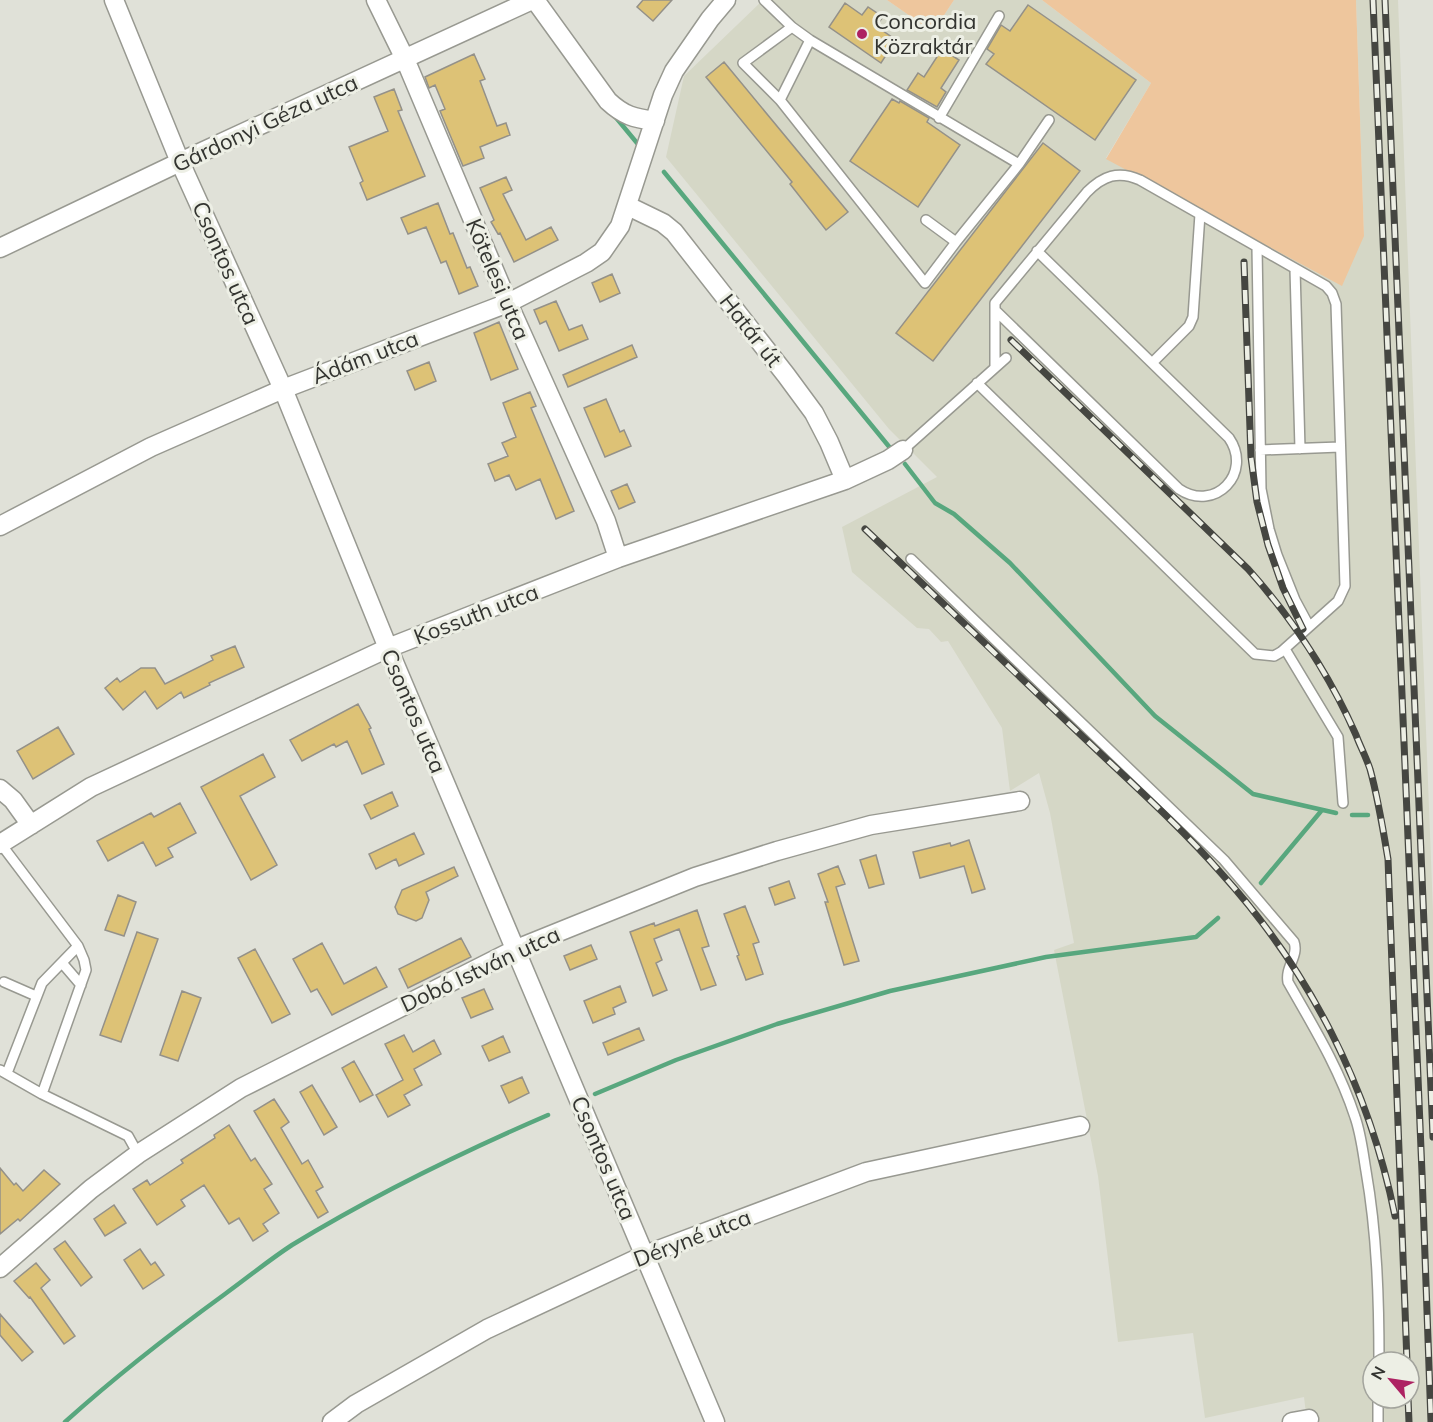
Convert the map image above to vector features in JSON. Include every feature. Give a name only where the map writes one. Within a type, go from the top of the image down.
[{"type":"street","name":"Csontos utca","points":[[114,0],[180,162],[283,389],[514,950],[715,1422]]},
{"type":"street","name":"Kötelesi utca","points":[[376,0],[405,59],[508,303],[606,521],[618,558]]},
{"type":"street","name":"Gárdonyi Géza utca","points":[[0,248],[180,162],[533,0]]},
{"type":"street","points":[[533,0],[608,101],[619,112],[634,118],[655,120]]},
{"type":"street","name":"Ádám utca","points":[[0,526],[151,447],[283,389],[508,303],[602,252],[620,226],[628,206],[663,95],[683,57],[726,0]]},
{"type":"street","name":"Határ út","points":[[628,206],[663,222],[678,238],[814,413],[845,480]]},
{"type":"street","name":"Kossuth utca","points":[[0,844],[91,787],[388,648],[618,558],[845,480],[888,460],[903,450]]},
{"type":"street","points":[[0,789],[13,800],[31,825]]},
{"type":"street","name":"Dobó István utca","points":[[0,1268],[91,1189],[138,1154],[241,1088],[514,950],[695,877],[777,851],[871,825],[1020,801]]},
{"type":"street","name":"Déryné utca","points":[[332,1422],[356,1404],[487,1329],[645,1255],[866,1173],[1080,1126]]},
{"type":"lane","points":[[764,0],[792,27],[810,40],[1018,164]]},
{"type":"lane","points":[[939,118],[999,16]]},
{"type":"lane","points":[[792,27],[743,63],[780,100],[925,282],[1018,164],[1049,120]]},
{"type":"lane","points":[[780,100],[810,40]]},
{"type":"lane","points":[[977,383],[1255,654],[1274,656],[1338,602],[1345,586],[1336,304],[1332,293],[1326,286],[1140,180],[1127,174],[1113,175],[1101,180],[1087,192],[994,303],[996,367]]},
{"type":"lane","points":[[1152,363],[1189,326],[1194,317],[1200,214]]},
{"type":"lane","points":[[926,220],[956,242]]},
{"type":"lane","points":[[1257,247],[1261,489],[1269,529],[1285,576],[1309,626]]},
{"type":"lane","points":[[995,310],[1179,489],[1194,496],[1206,496],[1226,487],[1235,472],[1236,454],[1232,443],[1037,251]]},
{"type":"lane","points":[[1295,269],[1300,449]]},
{"type":"lane","points":[[903,450],[1006,357]]},
{"type":"lane","points":[[1260,450],[1340,447]]},
{"type":"lane","points":[[911,559],[1224,860],[1294,942],[1296,948],[1287,974],[1288,982],[1331,1056],[1356,1119],[1363,1152],[1371,1198],[1379,1297],[1378,1350]]},
{"type":"lane","points":[[1285,649],[1338,737],[1342,803]]},
{"type":"lane","points":[[0,844],[78,946],[86,965],[42,1094]]},
{"type":"lane","points":[[78,946],[63,964],[47,977],[36,996],[3,1072],[42,1094],[128,1136],[138,1154]]},
{"type":"lane","points":[[63,964],[81,985]]},
{"type":"lane","points":[[4,982],[36,996]]},
{"type":"shaded area","points":[[763,0],[887,0],[933,32],[954,0],[1042,0],[1151,83],[1106,158],[1364,236],[1356,0],[1398,0],[1433,912],[1433,1422],[1307,1422],[1304,1397],[1205,1418],[1193,1333],[1118,1342],[1098,1176],[1054,950],[1074,943],[1050,813],[1039,773],[1010,791],[1002,728],[948,641],[941,642],[929,629],[917,628],[852,572],[842,527],[937,477],[889,429],[666,157],[684,76]]},
{"type":"shaded area","points":[[887,0],[954,0],[933,32]]},
{"type":"shaded area","points":[[1042,0],[1356,0],[1364,236],[1342,286],[1106,159],[1151,83]]},
{"type":"building","points":[[643,0],[672,0],[653,21],[637,7]]},
{"type":"building","name":"Concordia Közraktár","points":[[845,3],[862,15],[868,7],[883,17],[876,26],[896,40],[881,63],[829,27]]},
{"type":"building","points":[[1028,5],[1136,80],[1095,140],[986,64],[994,54],[987,49],[1001,25],[1010,31]]},
{"type":"building","points":[[942,49],[959,60],[941,88],[946,92],[937,107],[907,90],[918,73],[924,77]]},
{"type":"building","points":[[474,54],[485,79],[480,81],[497,126],[506,123],[510,135],[480,147],[484,158],[463,166],[440,111],[445,109],[435,85],[429,88],[425,77]]},
{"type":"building","points":[[724,62],[848,212],[826,230],[790,184],[792,182],[706,77]]},
{"type":"building","points":[[394,89],[402,110],[398,111],[425,176],[367,200],[360,183],[363,181],[349,147],[388,131],[374,97]]},
{"type":"building","points":[[892,99],[899,103],[900,101],[929,118],[927,122],[960,145],[918,207],[850,161]]},
{"type":"building","points":[[1043,143],[1080,171],[933,361],[896,333]]},
{"type":"building","points":[[506,177],[512,190],[503,194],[526,240],[551,227],[558,240],[514,262],[500,233],[498,234],[491,222],[494,220],[480,188]]},
{"type":"building","points":[[438,203],[450,234],[453,233],[467,268],[470,267],[478,286],[459,294],[446,261],[441,263],[426,227],[408,234],[401,218]]},
{"type":"building","points":[[612,274],[620,293],[600,302],[592,283]]},
{"type":"building","points":[[556,301],[569,330],[582,325],[588,339],[559,351],[546,321],[540,324],[534,310]]},
{"type":"building","points":[[499,322],[518,369],[491,380],[474,333]]},
{"type":"building","points":[[632,345],[637,357],[568,387],[563,375]]},
{"type":"building","points":[[429,362],[436,381],[415,390],[407,371]]},
{"type":"building","points":[[530,392],[536,406],[531,408],[574,511],[556,519],[540,479],[516,490],[509,475],[495,481],[488,464],[508,456],[502,443],[516,437],[503,403]]},
{"type":"building","points":[[606,399],[620,432],[624,430],[631,446],[605,457],[584,408]]},
{"type":"building","points":[[627,484],[635,502],[619,509],[611,491]]},
{"type":"building","points":[[235,646],[244,667],[209,683],[210,685],[184,698],[181,692],[157,709],[145,691],[123,710],[105,688],[117,678],[120,682],[141,668],[155,668],[165,684],[213,660],[211,656]]},
{"type":"building","points":[[358,704],[371,728],[369,729],[384,764],[362,774],[347,741],[336,747],[334,744],[302,761],[290,740]]},
{"type":"building","points":[[58,727],[74,754],[33,779],[17,751]]},
{"type":"building","points":[[263,754],[275,777],[240,796],[277,865],[251,880],[201,787]]},
{"type":"building","points":[[392,792],[398,806],[371,819],[364,805]]},
{"type":"building","points":[[180,803],[196,833],[168,848],[173,857],[156,866],[143,842],[108,861],[97,841],[151,813],[154,817]]},
{"type":"building","points":[[414,833],[424,854],[399,866],[396,859],[376,869],[369,854]]},
{"type":"building","points":[[969,840],[985,889],[972,893],[964,866],[920,878],[913,852],[950,843],[951,846]]},
{"type":"building","points":[[876,855],[884,884],[869,888],[860,860]]},
{"type":"building","points":[[838,866],[845,884],[836,887],[859,961],[844,965],[825,902],[828,902],[818,874]]},
{"type":"building","points":[[454,867],[458,876],[426,892],[429,900],[422,918],[416,921],[398,914],[395,907],[402,890]]},
{"type":"building","points":[[789,881],[795,898],[775,905],[769,888]]},
{"type":"building","points":[[118,895],[136,902],[124,936],[105,930]]},
{"type":"building","points":[[745,906],[759,942],[753,944],[763,974],[746,980],[724,914]]},
{"type":"building","points":[[697,910],[709,946],[702,948],[716,985],[701,990],[679,929],[654,939],[662,960],[656,963],[667,990],[653,996],[630,932],[654,923],[655,926]]},
{"type":"building","points":[[137,932],[158,939],[121,1042],[100,1035]]},
{"type":"building","points":[[461,938],[471,957],[408,988],[399,969]]},
{"type":"building","points":[[322,943],[344,984],[376,967],[387,987],[332,1015],[317,989],[311,992],[293,959]]},
{"type":"building","points":[[591,945],[597,959],[570,970],[564,956]]},
{"type":"building","points":[[255,949],[290,1014],[272,1023],[238,958]]},
{"type":"building","points":[[620,986],[626,1002],[613,1008],[615,1014],[593,1023],[584,1001]]},
{"type":"building","points":[[484,989],[493,1009],[471,1018],[462,998]]},
{"type":"building","points":[[182,991],[201,998],[178,1061],[160,1055]]},
{"type":"building","points":[[639,1028],[644,1040],[608,1055],[603,1043]]},
{"type":"building","points":[[404,1035],[413,1052],[434,1040],[441,1054],[414,1069],[422,1085],[404,1095],[410,1105],[388,1117],[376,1095],[403,1080],[385,1044]]},
{"type":"building","points":[[503,1036],[510,1052],[489,1061],[482,1046]]},
{"type":"building","points":[[354,1061],[373,1095],[360,1102],[342,1068]]},
{"type":"building","points":[[522,1077],[529,1093],[509,1103],[501,1086]]},
{"type":"building","points":[[312,1085],[337,1127],[324,1135],[300,1092]]},
{"type":"building","points":[[274,1099],[289,1122],[281,1128],[302,1164],[308,1160],[323,1187],[316,1191],[328,1212],[318,1218],[254,1111]]},
{"type":"building","points":[[229,1125],[251,1161],[255,1158],[272,1184],[264,1189],[279,1213],[263,1224],[268,1231],[253,1241],[239,1218],[229,1224],[204,1185],[181,1200],[185,1206],[157,1225],[133,1189],[147,1180],[150,1185],[183,1163],[181,1160],[215,1138],[214,1135]]},
{"type":"building","points":[[0,1168],[14,1185],[16,1183],[23,1191],[44,1170],[60,1184],[20,1221],[18,1219],[0,1234]]},
{"type":"building","points":[[114,1205],[126,1223],[105,1236],[94,1219]]},
{"type":"building","points":[[65,1241],[92,1277],[81,1286],[54,1249]]},
{"type":"building","points":[[140,1249],[151,1265],[155,1262],[164,1275],[143,1289],[124,1260]]},
{"type":"building","points":[[36,1263],[50,1280],[41,1288],[75,1336],[64,1344],[30,1297],[14,1281]]},
{"type":"building","points":[[0,1314],[33,1352],[22,1361],[0,1335]]},
{"type":"waterway","points":[[613,114],[637,143]]},
{"type":"waterway","points":[[664,172],[891,449]]},
{"type":"waterway","points":[[905,464],[935,503],[954,514],[1010,563],[1155,716],[1253,794],[1336,813]]},
{"type":"waterway","points":[[1261,883],[1322,810]]},
{"type":"waterway","points":[[1352,815],[1368,815]]},
{"type":"waterway","points":[[595,1094],[676,1060],[777,1024],[890,991],[1046,957],[1196,937],[1218,918]]},
{"type":"waterway","points":[[65,1422],[164,1340],[292,1245],[418,1176],[548,1115]]},
{"type":"railway","points":[[1373,0],[1431,1422]]},
{"type":"railway","points":[[1385,0],[1433,1137]]},
{"type":"railway","points":[[1244,262],[1251,457],[1257,502],[1268,545],[1283,588],[1303,629]]},
{"type":"railway","points":[[1011,340],[1248,569],[1280,607],[1334,690],[1368,765],[1378,802],[1388,859],[1407,1350]]},
{"type":"railway","points":[[865,529],[1171,820],[1253,910],[1282,949],[1308,990],[1352,1076],[1384,1168],[1395,1216]]},
{"type":"railway","points":[[1408,1410],[1409,1422]]},
{"type":"place","name":"Concordia Közraktár","points":[[862,34]]}]
